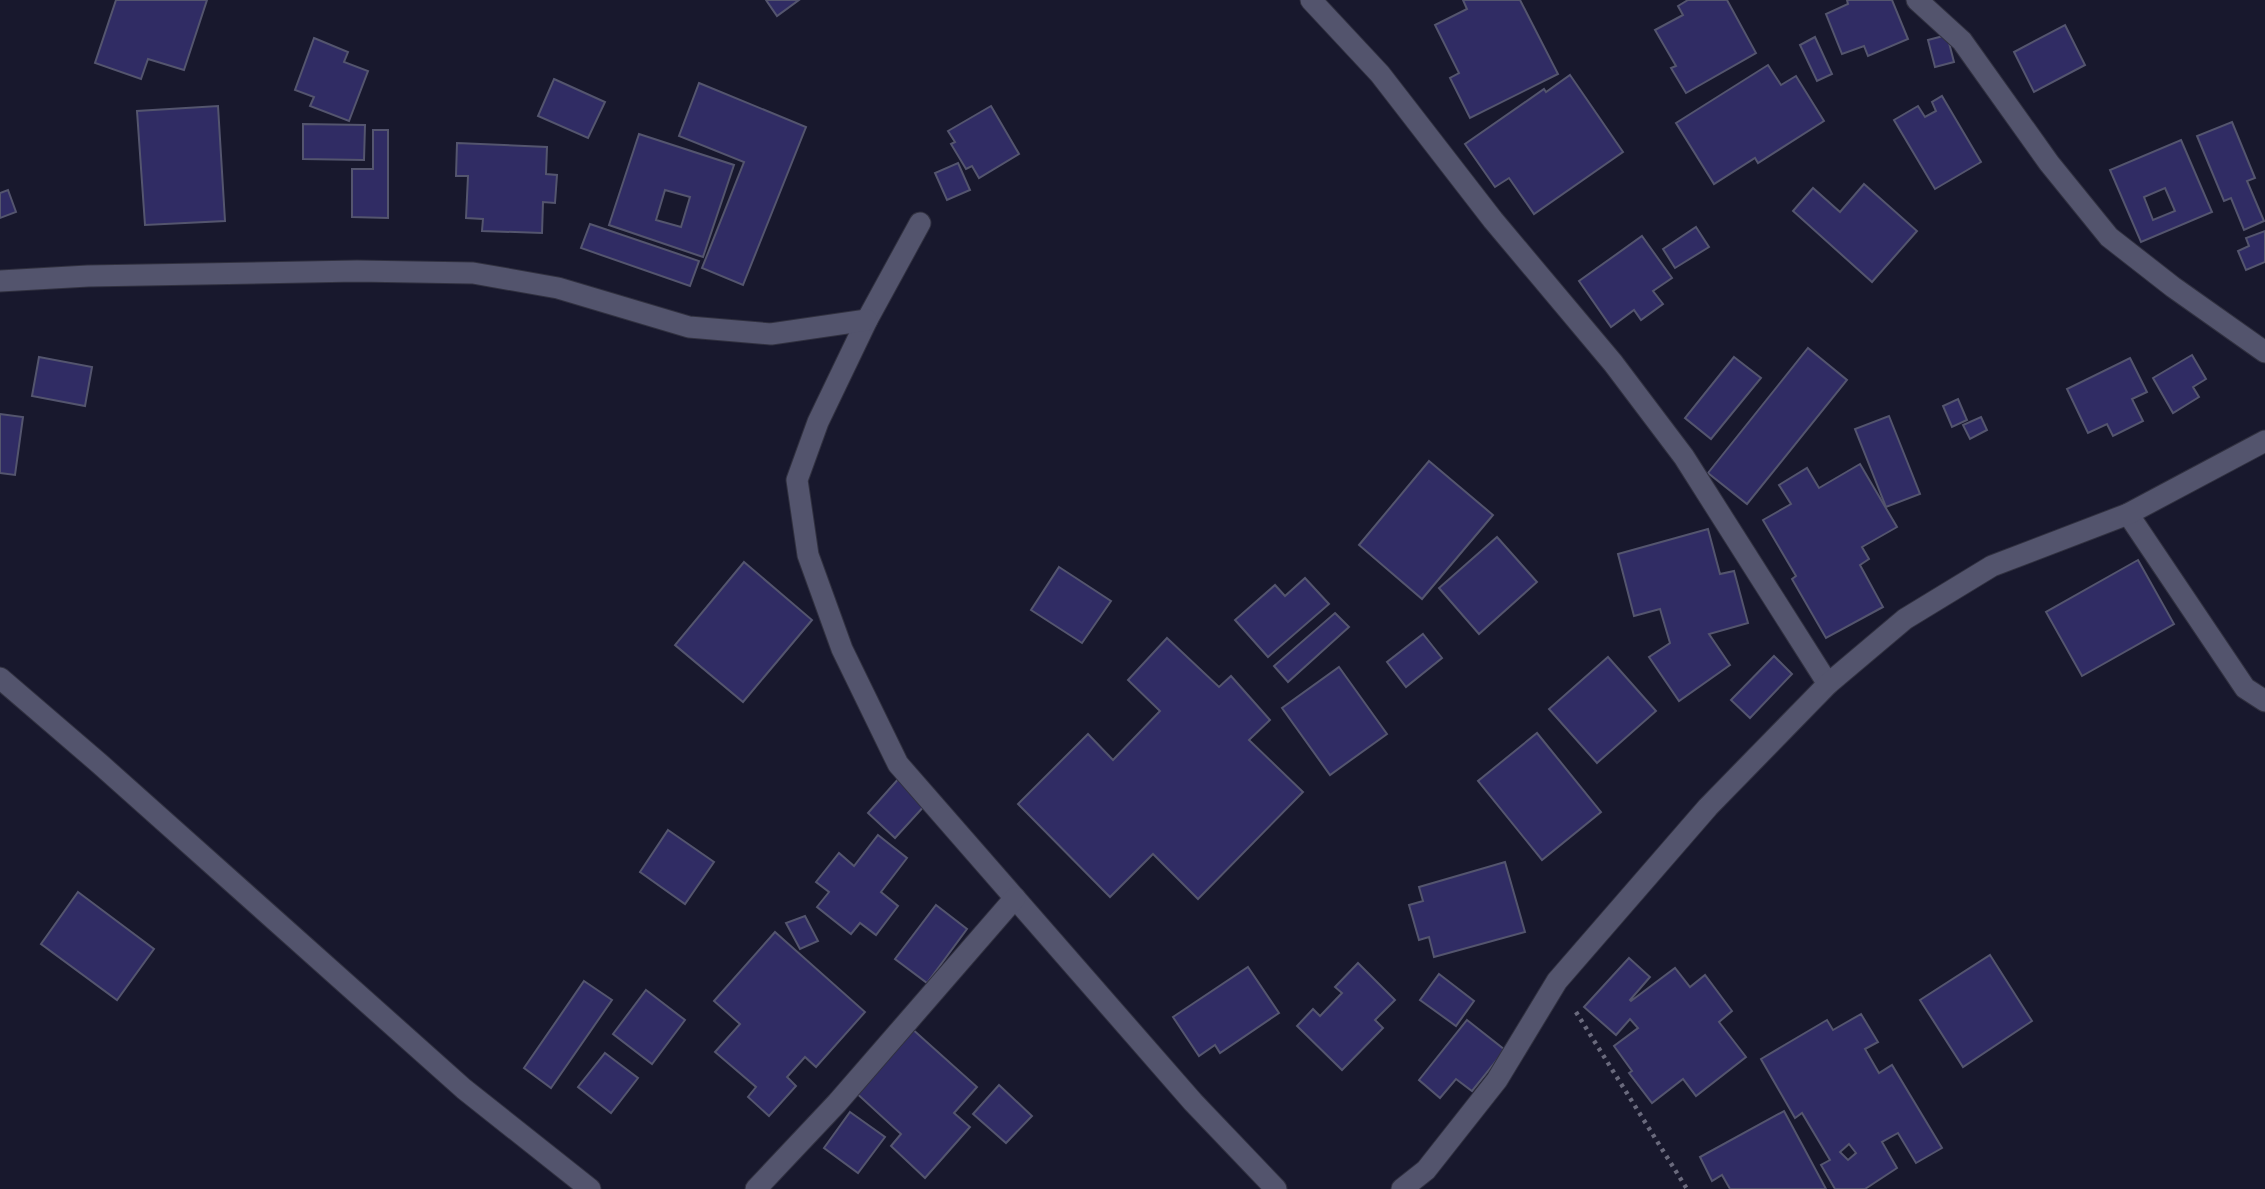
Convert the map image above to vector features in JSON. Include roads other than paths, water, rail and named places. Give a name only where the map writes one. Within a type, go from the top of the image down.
[{"type":"street","points":[[1311,0],[1380,74],[1493,220],[1613,363],[1684,457],[1828,684]]},
{"type":"street","points":[[1917,0],[1962,41],[2049,163],[2109,237],[2173,287],[2265,352]]},
{"type":"street","points":[[920,223],[867,320],[818,422],[797,480],[808,555],[842,649],[898,764],[1193,1102],[1276,1189]]},
{"type":"street","points":[[0,281],[88,276],[357,271],[473,273],[558,288],[689,327],[771,334],[867,320]]},
{"type":"street","points":[[1402,1189],[1426,1170],[1497,1080],[1557,981],[1707,807],[1828,684],[1905,620],[1992,566],[2128,514],[2265,442]]},
{"type":"street","points":[[2128,514],[2245,688],[2265,701]]},
{"type":"street","points":[[0,678],[464,1089],[590,1189]]},
{"type":"street","points":[[756,1189],[836,1103],[1015,898]]}]
